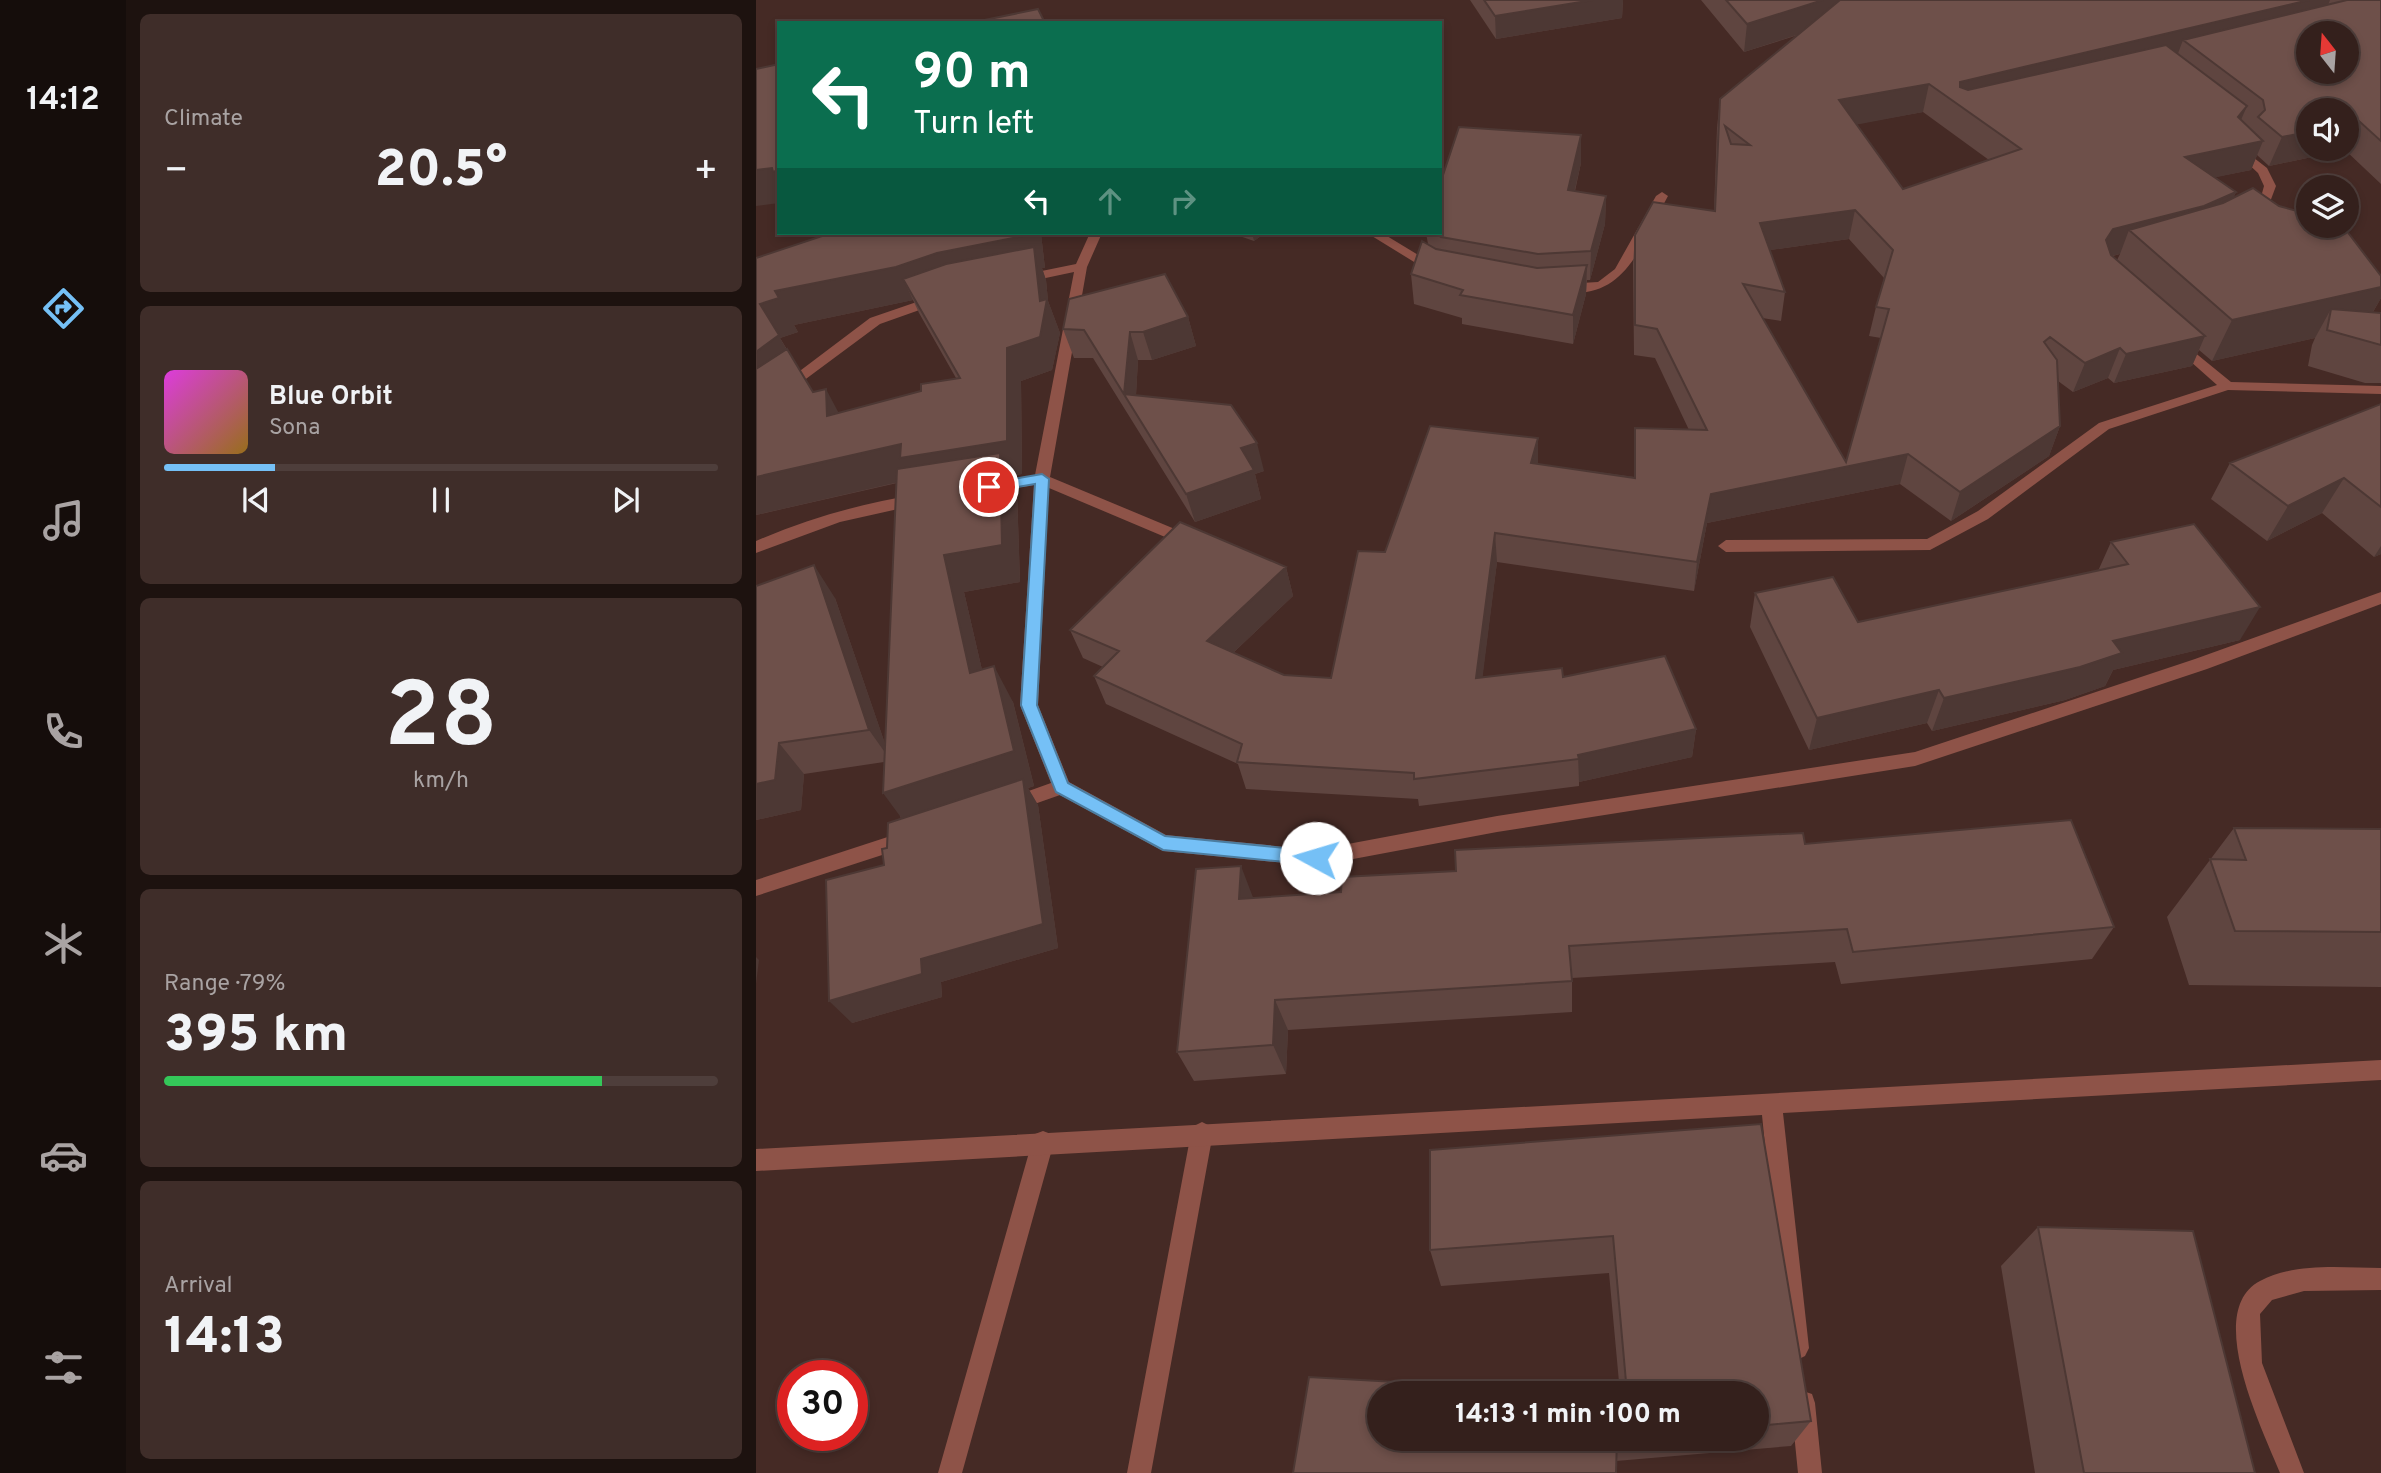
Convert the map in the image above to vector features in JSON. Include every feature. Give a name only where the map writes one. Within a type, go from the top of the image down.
[{"type":"street","points":[[2234,221],[2266,199],[2270,186],[2263,171],[2235,146],[2244,139]]},
{"type":"street","points":[[1550,289],[1601,286],[1620,271],[1662,197]]},
{"type":"street","points":[[1095,235],[1081,267],[1042,479],[1029,705],[1062,787],[1163,843],[1316,858],[1497,824],[1914,759],[2201,664],[2381,598]]},
{"type":"street","points":[[1376,235],[1439,271],[1451,273]]},
{"type":"street","points":[[1006,282],[1081,267]]},
{"type":"street","points":[[756,411],[875,321],[957,292]]},
{"type":"street","points":[[2167,332],[2227,386]]},
{"type":"street","points":[[1726,546],[1930,544],[1983,515],[2104,426],[2227,386],[2381,390]]},
{"type":"street","points":[[976,489],[1042,479],[1209,549]]},
{"type":"street","points":[[756,547],[799,528],[857,509],[937,496]]},
{"type":"street","points":[[998,808],[1062,787]]},
{"type":"street","points":[[756,888],[922,834]]},
{"type":"street","points":[[756,1160],[1202,1133],[2381,1070]]},
{"type":"street","points":[[1772,1102],[1810,1473]]},
{"type":"street","points":[[1139,1473],[1202,1133]]},
{"type":"street","points":[[950,1473],[1043,1142]]},
{"type":"street","points":[[2292,1473],[2250,1363],[2248,1310],[2265,1290],[2304,1280],[2381,1279]]},
{"type":"building","points":[[1484,0],[1593,0],[1495,16]]},
{"type":"building","points":[[1726,0],[1823,0],[1747,24]]},
{"type":"building","points":[[1840,0],[2309,0],[1960,82],[1960,87],[1968,90],[2166,45],[2247,106],[2238,117],[2263,141],[2185,157],[2236,192],[2204,206],[2113,229],[2106,240],[2111,255],[2205,336],[2126,354],[2120,348],[2085,363],[2050,337],[2044,342],[2057,360],[2060,426],[1960,492],[1908,454],[1711,494],[1697,562],[1495,533],[1476,678],[1562,668],[1563,677],[1665,656],[1696,729],[1578,755],[1579,759],[1414,779],[1414,773],[1237,762],[1242,744],[1094,676],[1119,651],[1070,630],[1180,522],[1286,567],[1207,641],[1284,675],[1331,678],[1358,551],[1385,552],[1430,426],[1538,438],[1531,463],[1635,478],[1635,428],[1707,430],[1657,329],[1635,325],[1635,235],[1653,202],[1715,211],[1720,99]],"holes":[[[1929,84],[2021,149],[1903,189],[1839,100]],[[1725,126],[1750,145],[1731,144]],[[1855,210],[1893,250],[1876,307],[1889,309],[1846,462],[1743,284],[1785,292],[1760,223]]]},
{"type":"building","points":[[2347,0],[2381,0],[2381,141],[2359,121],[2359,98],[2296,98],[2296,134],[2282,137],[2258,117],[2265,110],[2263,100],[2183,40]]},
{"type":"building","points":[[1038,9],[1044,21],[980,21]]},
{"type":"building","points":[[777,64],[777,171],[773,172],[772,168],[756,170],[756,69]]},
{"type":"building","points":[[1459,127],[1581,135],[1568,190],[1606,196],[1591,251],[1538,254],[1441,237],[1438,235],[1442,235],[1442,178]]},
{"type":"building","points":[[2253,188],[2279,206],[2296,211],[2296,238],[2352,238],[2381,276],[2381,287],[2232,320],[2129,230],[2223,203]]},
{"type":"building","points":[[825,235],[1028,235],[937,253],[896,267],[775,291],[779,298],[760,304],[779,335],[756,352],[756,258]]},
{"type":"building","points":[[1422,241],[1436,249],[1537,268],[1587,265],[1573,315],[1460,295],[1463,290],[1411,274]]},
{"type":"building","points":[[1034,247],[1040,301],[1047,299],[1040,337],[1007,348],[1007,441],[900,458],[901,444],[756,477],[756,369],[787,349],[813,392],[826,389],[827,416],[921,391],[921,384],[960,378],[903,279],[946,264]]},
{"type":"building","points":[[1165,274],[1188,317],[1143,332],[1130,332],[1124,394],[1231,405],[1257,443],[1241,448],[1254,470],[1186,494],[1084,330],[1063,329],[1069,299]]},
{"type":"building","points":[[2331,309],[2381,313],[2381,345],[2327,330]]},
{"type":"building","points":[[2381,404],[2381,507],[2344,478],[2288,506],[2230,463]]},
{"type":"building","points":[[1000,453],[1002,545],[944,555],[970,673],[994,666],[1014,751],[883,793],[897,469]]},
{"type":"building","points":[[2194,524],[2260,607],[2113,641],[2122,653],[2080,667],[1944,698],[1939,690],[1817,718],[1755,593],[1833,577],[1858,622],[2128,564],[2111,542]]},
{"type":"building","points":[[814,565],[869,730],[779,743],[775,780],[756,784],[756,586]]},
{"type":"building","points":[[1023,779],[1043,924],[921,959],[922,974],[829,1001],[826,880],[884,865],[882,849],[887,848],[888,823]]},
{"type":"building","points":[[2071,820],[2114,927],[1853,952],[1847,929],[1569,946],[1572,981],[1275,1000],[1273,1045],[1177,1052],[1196,869],[1241,866],[1239,899],[1341,892],[1342,877],[1456,871],[1455,850],[1803,833],[1805,844]]},
{"type":"building","points":[[2234,828],[2381,829],[2381,932],[2235,931],[2210,859],[2246,860]]},
{"type":"building","points":[[1761,1124],[1811,1421],[1769,1425],[1769,1381],[1626,1381],[1613,1236],[1430,1250],[1430,1150]]},
{"type":"building","points":[[2038,1227],[2193,1231],[2255,1473],[2084,1473]]},
{"type":"building","points":[[1309,1377],[1378,1381],[1367,1381],[1367,1451],[1617,1451],[1616,1473],[1293,1473]]},
{"type":"route","points":[[989,487],[1042,479],[1029,705],[1062,787],[1163,843],[1316,858]]}]
